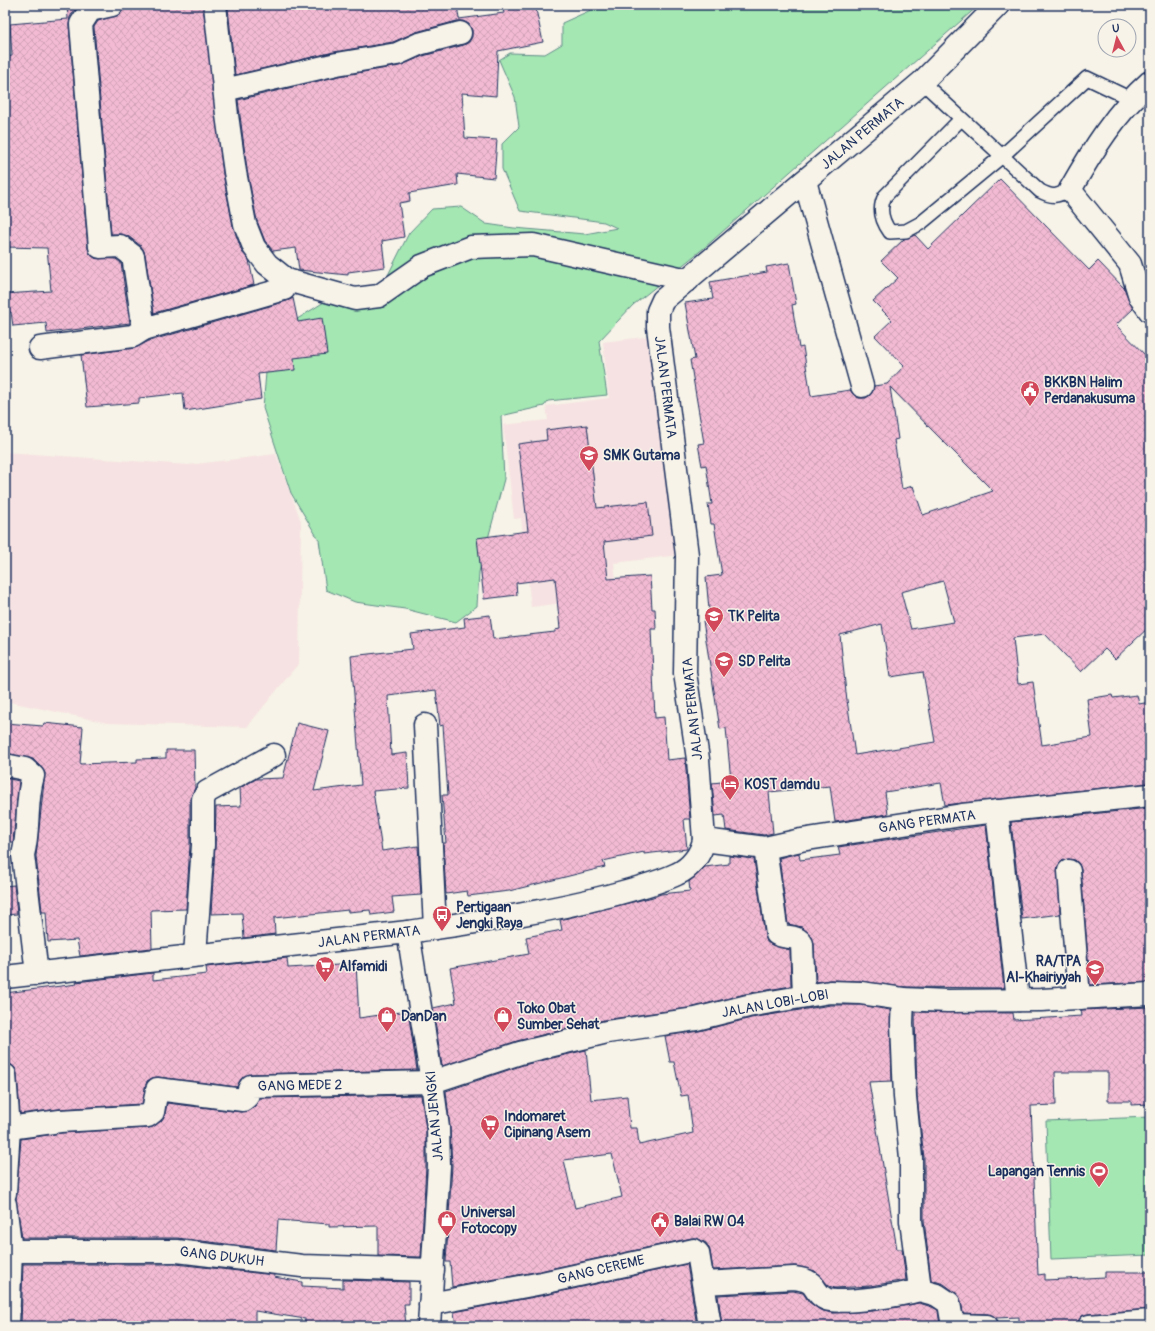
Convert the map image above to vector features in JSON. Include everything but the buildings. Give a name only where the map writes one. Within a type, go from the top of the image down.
[{"type":"street","points":[[112,5],[90,10],[81,24],[100,248],[120,246],[133,256],[144,329]]},
{"type":"street","points":[[215,5],[235,172],[245,224],[254,247],[268,264],[287,280],[355,299],[379,296],[422,266],[472,247],[533,245],[688,280]]},
{"type":"street","name":"JALAN PERMATA","points":[[5,977],[408,932],[561,908],[634,889],[678,874],[696,858],[702,850],[704,840],[698,759],[685,673],[687,555],[658,327],[658,312],[663,300],[922,82],[998,5]]},
{"type":"street","points":[[224,90],[337,64],[397,54],[419,44],[460,33]]},
{"type":"street","points":[[1150,82],[1131,99],[1086,160],[1070,190],[1130,264],[1150,275]]},
{"type":"street","points":[[805,181],[862,386]]},
{"type":"street","points":[[1130,264],[1140,297],[1150,311]]},
{"type":"street","points":[[40,348],[133,336],[144,329],[284,289],[287,280]]},
{"type":"street","points":[[425,725],[436,928]]},
{"type":"street","points":[[195,955],[203,844],[203,799],[207,792],[274,755]]},
{"type":"street","points":[[5,765],[25,769],[33,776],[28,793],[26,844],[14,853],[37,974]]},
{"type":"street","name":"GANG PERMATA","points":[[704,840],[765,848],[800,840],[997,811],[1150,795]]},
{"type":"street","points":[[997,811],[1018,1000]]},
{"type":"street","points":[[765,848],[777,934],[793,937],[802,944],[804,996]]},
{"type":"street","points":[[1069,871],[1079,998]]},
{"type":"street","name":"JALAN JENGKI","points":[[408,932],[438,1128],[440,1166],[429,1326]]},
{"type":"street","name":"JALAN LOBI-LOBI","points":[[432,1082],[520,1053],[607,1032],[696,1019],[748,1006],[830,992],[861,993],[903,999],[1018,1000],[1150,994]]},
{"type":"street","points":[[903,999],[902,1023],[905,1097],[910,1158],[912,1221],[919,1290]]},
{"type":"street","points":[[5,1075],[9,1128],[5,1193]]},
{"type":"street","name":"GANG MEDE 2","points":[[9,1128],[60,1121],[148,1116],[153,1112],[157,1089],[243,1100],[247,1097],[251,1086],[432,1082]]},
{"type":"street","points":[[5,1204],[11,1251],[8,1326]]},
{"type":"street","name":"GANG CEREME","points":[[430,1304],[542,1283],[688,1249],[694,1250],[698,1253],[710,1326]]},
{"type":"street","name":"GANG DUKUH","points":[[11,1251],[177,1250],[302,1266],[433,1270]]},
{"type":"street","points":[[704,1283],[794,1278],[805,1279],[813,1284],[818,1295],[827,1300],[877,1297],[919,1290],[937,1295],[949,1303],[953,1325],[987,1326]]},
{"type":"street","points":[[1089,1326],[1150,1321]]},
{"type":"lane","points":[[961,119],[885,196],[881,203],[881,212],[883,223],[890,232],[906,231],[921,223],[1001,157],[1087,78],[1131,99]]},
{"type":"lane","points":[[922,82],[1001,157],[1040,191],[1049,196],[1058,195],[1070,190]]},
{"type":"shaded area","name":"SMK Gutama","points":[[653,336],[679,555],[614,563],[618,596],[531,607],[521,518],[514,519],[503,425],[548,420],[546,406],[609,398],[603,342]]},
{"type":"shaded area","points":[[5,452],[188,465],[276,454],[301,521],[299,663],[247,727],[108,723],[5,701]]},
{"type":"green space","points":[[602,5],[979,5],[704,248],[633,305],[599,341],[607,395],[548,401],[544,406],[501,416],[504,479],[479,572],[477,606],[456,622],[405,609],[355,602],[326,590],[319,540],[291,493],[263,408],[267,361],[291,323],[343,290],[381,289],[409,233],[432,209],[461,207],[486,224],[514,228],[585,234],[617,228],[604,222],[520,211],[502,169],[502,144],[519,127],[515,97],[499,60],[510,53],[545,54],[562,44],[562,23]]},
{"type":"green space","name":"Lapangan Tennis","points":[[1150,1117],[1150,1255],[1051,1259],[1046,1121]]},
{"type":"place","name":"BKKBN Halim Perdanakusuma","points":[[1030,407]]},
{"type":"place","name":"SMK Gutama","points":[[589,472]]},
{"type":"place","name":"TK Pelita","points":[[714,633]]},
{"type":"place","name":"SD Pelita","points":[[724,678]]},
{"type":"place","name":"KOST damdu","points":[[730,801]]},
{"type":"place","name":"Pertigaan Jengki Raya","points":[[442,932]]},
{"type":"place","name":"Alfamidi","points":[[325,983]]},
{"type":"place","name":"RA/TPA Al-Khairiyyah","points":[[1095,986]]},
{"type":"place","name":"DanDan","points":[[387,1033]]},
{"type":"place","name":"Toko Obat Sumber Sehat","points":[[503,1033]]},
{"type":"place","name":"Indomaret Cipinang Asem","points":[[490,1141]]},
{"type":"place","name":"Lapangan Tennis","points":[[1099,1188]]},
{"type":"place","name":"Universal Fotocopy","points":[[447,1237]]},
{"type":"place","name":"Balai RW 04","points":[[660,1238]]}]
